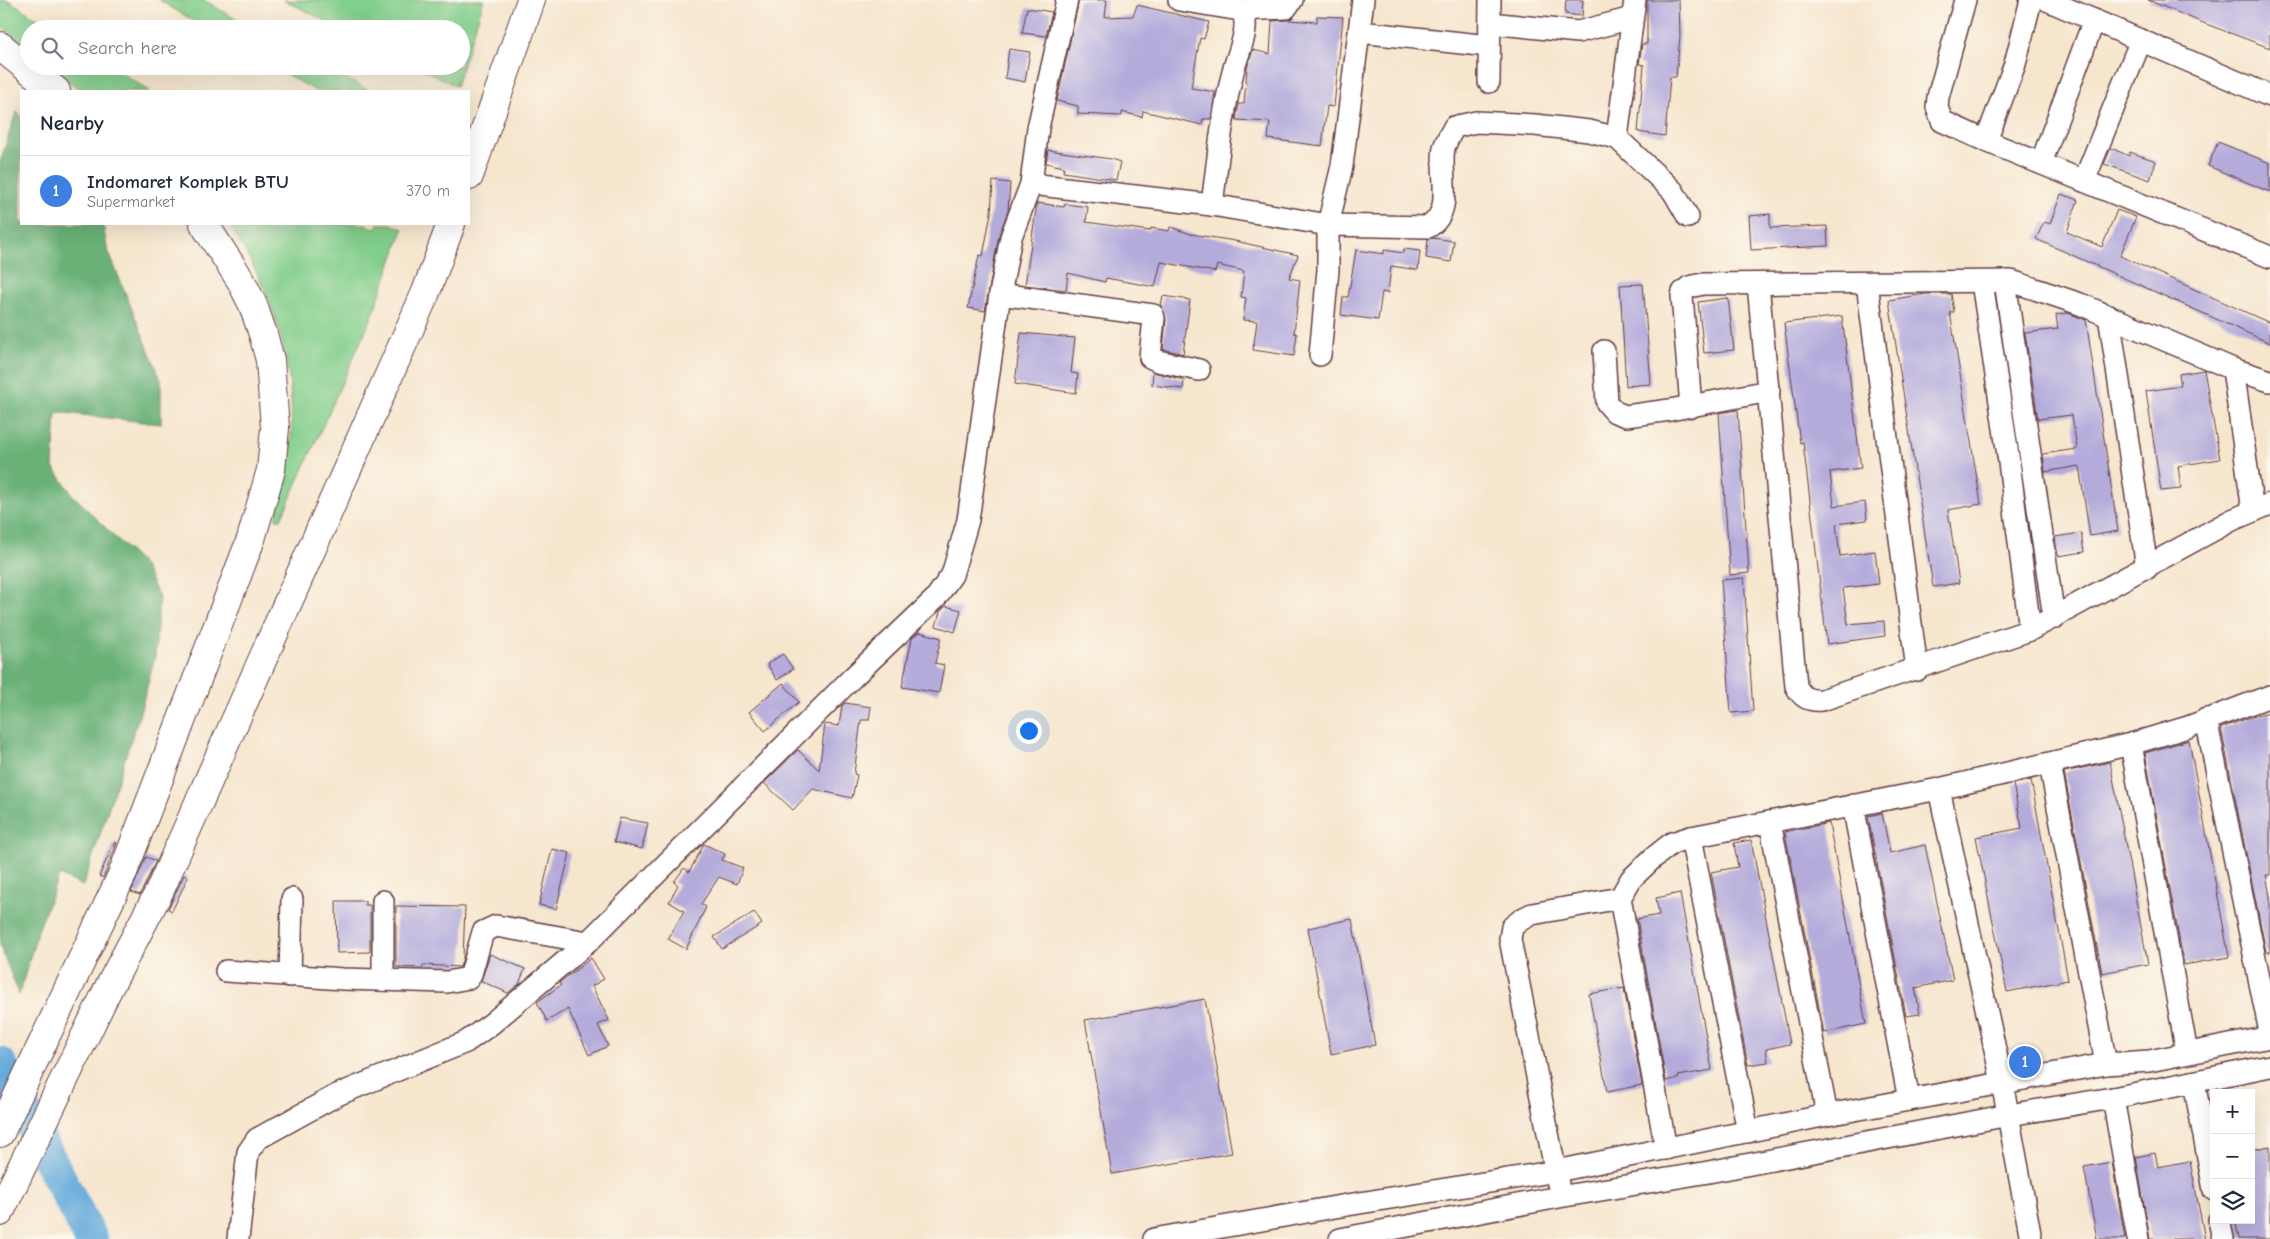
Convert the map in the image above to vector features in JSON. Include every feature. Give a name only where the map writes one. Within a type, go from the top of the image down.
[{"type":"highway","points":[[470,173],[531,0]]},
{"type":"highway","points":[[0,46],[20,62]]},
{"type":"highway","points":[[36,75],[55,90]]},
{"type":"highway","points":[[0,1133],[122,875],[148,812],[251,539],[271,470],[276,428],[270,360],[263,334],[253,305],[240,279],[205,225]]},
{"type":"highway","points":[[0,1212],[107,991],[159,892],[422,301],[451,225]]},
{"type":"street","points":[[238,1239],[248,1152],[257,1139],[337,1095],[466,1042],[491,1024],[588,942],[853,677],[935,599],[952,575],[968,520],[1000,294],[1011,237],[1031,184],[1038,128],[1067,0]]},
{"type":"street","points":[[1179,0],[1240,10],[1286,8],[1292,0]]},
{"type":"street","points":[[1320,355],[1328,270],[1328,225],[1342,166],[1363,0]]},
{"type":"street","points":[[1489,82],[1490,0]]},
{"type":"street","points":[[1965,0],[1937,107],[1939,117],[1947,124],[2270,257]]},
{"type":"street","points":[[1986,141],[2015,64],[2031,0]]},
{"type":"street","points":[[2048,0],[2270,96]]},
{"type":"street","points":[[1490,24],[1578,32],[1633,9],[1617,138]]},
{"type":"street","points":[[1212,205],[1226,98],[1246,25],[1244,13],[1240,10]]},
{"type":"street","points":[[2041,163],[2094,20]]},
{"type":"street","points":[[1360,32],[1489,46]]},
{"type":"street","points":[[2084,181],[2141,40]]},
{"type":"street","points":[[1031,184],[1212,205],[1328,225],[1428,227],[1435,223],[1443,206],[1444,147],[1454,127],[1476,122],[1535,125],[1589,131],[1617,138],[1673,191],[1688,217]]},
{"type":"street","points":[[2004,281],[2054,618]]},
{"type":"street","points":[[1691,407],[1682,301],[1683,292],[1689,287],[1703,284],[2004,281],[2040,290],[2109,316],[2233,369],[2270,381]]},
{"type":"street","points":[[1982,282],[2009,462],[2030,630]]},
{"type":"street","points":[[1867,283],[1916,670]]},
{"type":"street","points":[[1758,284],[1795,676],[1799,692],[1804,698],[1812,701],[1822,700],[1916,670],[2030,630],[2232,520],[2261,508],[2233,369]]},
{"type":"street","points":[[1000,294],[1152,315],[1154,318],[1150,357],[1158,361],[1199,370]]},
{"type":"street","points":[[2109,316],[2146,568]]},
{"type":"street","points":[[1604,351],[1608,403],[1615,412],[1626,416],[1691,407],[1769,391]]},
{"type":"street","points":[[2009,462],[2031,458]]},
{"type":"street","points":[[1666,1150],[1620,898],[1632,879],[1653,858],[1672,843],[1691,837],[1939,789],[2050,764],[2131,744],[2270,696]]},
{"type":"street","points":[[2206,719],[2270,1032]]},
{"type":"street","points":[[2131,744],[2187,1053]]},
{"type":"street","points":[[2050,764],[2106,1064]]},
{"type":"street","points":[[1939,789],[2009,1115],[2031,1239]]},
{"type":"street","points":[[1852,805],[1909,1100]]},
{"type":"street","points":[[1770,822],[1827,1115]]},
{"type":"street","points":[[1691,837],[1748,1132]]},
{"type":"street","points":[[1559,1197],[1557,1171],[1510,939],[1512,927],[1532,914],[1620,898]]},
{"type":"street","points":[[290,976],[292,899]]},
{"type":"street","points":[[382,980],[383,901]]},
{"type":"street","points":[[226,972],[447,982],[469,978],[472,974],[483,932],[496,926],[588,942]]},
{"type":"street","points":[[1154,1239],[1557,1171],[1666,1150],[1827,1115],[2002,1082],[2106,1064],[2149,1061],[2270,1037]]},
{"type":"street","points":[[2149,1061],[2155,1089]]},
{"type":"street","points":[[1340,1239],[1559,1197],[1703,1173],[2009,1115],[2113,1098],[2270,1066]]},
{"type":"street","points":[[2194,1082],[2212,1179]]},
{"type":"street","points":[[2113,1098],[2138,1239]]},
{"type":"street","points":[[1699,1142],[1703,1173]]},
{"type":"street","points":[[2220,1224],[2223,1239]]},
{"type":"green space","points":[[0,0],[8,0],[39,20],[20,20],[20,42],[0,25]]},
{"type":"green space","points":[[159,0],[204,0],[237,20],[192,20]]},
{"type":"green space","points":[[284,0],[484,0],[470,43],[470,20],[324,20]]},
{"type":"green space","points":[[61,75],[124,75],[148,90],[80,90]]},
{"type":"green space","points":[[287,75],[340,75],[368,90],[314,90]]},
{"type":"green space","points":[[434,75],[460,75],[456,86]]},
{"type":"green space","points":[[16,112],[20,114],[20,225],[103,225],[107,248],[161,380],[161,424],[56,412],[53,467],[72,494],[144,566],[159,597],[155,657],[140,713],[83,886],[59,875],[38,931],[19,995],[0,946],[0,163]]},
{"type":"green space","points":[[229,225],[367,225],[375,229],[377,225],[393,225],[403,229],[373,314],[281,519],[276,519],[287,475],[291,441],[289,375],[283,343],[273,313],[261,282]]},
{"type":"building","points":[[1079,0],[1107,0],[1105,17],[1133,16],[1137,5],[1209,22],[1204,39],[1200,38],[1191,88],[1215,92],[1211,119],[1203,119],[1202,125],[1143,111],[1142,117],[1122,112],[1122,116],[1078,114],[1078,106],[1057,101]]},
{"type":"building","points":[[1566,0],[1583,0],[1582,16],[1565,14]]},
{"type":"building","points":[[1647,0],[1679,0],[1680,36],[1676,77],[1670,77],[1665,136],[1638,132],[1644,65],[1639,64],[1642,44],[1647,44]]},
{"type":"building","points":[[2148,0],[2270,0],[2270,48],[2198,21]]},
{"type":"building","points":[[1027,8],[1052,12],[1046,36],[1022,33]]},
{"type":"building","points":[[1317,16],[1343,17],[1334,107],[1327,106],[1322,146],[1268,139],[1270,122],[1236,120],[1239,104],[1244,104],[1247,69],[1253,50],[1270,54],[1272,21],[1317,22]]},
{"type":"building","points":[[1009,49],[1030,52],[1025,82],[1005,78]]},
{"type":"building","points":[[2218,142],[2270,163],[2270,192],[2208,166]]},
{"type":"building","points":[[2111,148],[2129,156],[2130,152],[2156,161],[2150,180],[2104,164]]},
{"type":"building","points":[[1048,150],[1120,162],[1116,180],[1063,172],[1064,167],[1046,163]]},
{"type":"building","points":[[993,181],[1010,183],[1008,211],[999,235],[985,311],[968,308],[979,255],[983,256],[991,213]]},
{"type":"building","points":[[2061,194],[2078,200],[2067,232],[2102,247],[2117,210],[2136,217],[2120,256],[2270,323],[2270,343],[2036,239],[2044,222],[2050,224]]},
{"type":"building","points":[[1037,203],[1064,207],[1065,204],[1088,207],[1086,222],[1150,231],[1151,228],[1169,231],[1170,227],[1191,234],[1235,241],[1298,255],[1289,278],[1300,280],[1294,333],[1297,334],[1294,356],[1253,350],[1257,321],[1243,320],[1246,298],[1241,297],[1244,271],[1217,265],[1215,272],[1161,262],[1155,287],[1106,278],[1105,282],[1068,273],[1066,290],[1025,285]]},
{"type":"building","points":[[1770,214],[1770,228],[1827,226],[1828,246],[1751,250],[1749,216]]},
{"type":"building","points":[[1428,239],[1454,241],[1451,262],[1426,258]]},
{"type":"building","points":[[1404,249],[1420,251],[1418,270],[1391,266],[1388,293],[1382,292],[1378,320],[1341,315],[1343,297],[1348,297],[1356,250],[1384,254],[1384,250],[1403,253]]},
{"type":"building","points":[[1643,284],[1651,384],[1626,386],[1620,285]]},
{"type":"building","points":[[1925,294],[1951,294],[1954,312],[1950,312],[1981,504],[1948,510],[1959,583],[1933,587],[1889,300]]},
{"type":"building","points":[[1163,296],[1190,300],[1183,354],[1163,349],[1166,319],[1161,306]]},
{"type":"building","points":[[1728,298],[1734,350],[1704,353],[1698,302]]},
{"type":"building","points":[[2068,313],[2086,320],[2118,531],[2090,536],[2079,466],[2045,472],[2043,454],[2077,449],[2072,415],[2038,419],[2025,333],[2058,329],[2056,315]]},
{"type":"building","points":[[1842,316],[1861,468],[1830,472],[1834,506],[1865,502],[1867,520],[1836,524],[1840,556],[1875,551],[1879,584],[1843,588],[1848,624],[1884,621],[1885,636],[1827,644],[1803,442],[1800,443],[1784,323]]},
{"type":"building","points":[[1021,333],[1075,338],[1071,373],[1078,374],[1076,393],[1015,384]]},
{"type":"building","points":[[2204,370],[2220,459],[2178,466],[2181,489],[2161,491],[2146,391],[2181,386],[2179,374]]},
{"type":"building","points":[[1153,372],[1184,380],[1183,389],[1152,385]]},
{"type":"building","points":[[1738,410],[1749,573],[1730,575],[1719,413]]},
{"type":"building","points":[[2081,533],[2084,552],[2058,556],[2055,537]]},
{"type":"building","points":[[1744,578],[1753,711],[1731,713],[1721,580]]},
{"type":"building","points":[[946,606],[961,610],[955,632],[936,626],[940,612]]},
{"type":"building","points":[[919,632],[941,638],[935,663],[944,665],[939,693],[902,687],[912,638]]},
{"type":"building","points":[[783,654],[793,669],[777,680],[767,664]]},
{"type":"building","points":[[783,683],[799,702],[765,731],[749,712]]},
{"type":"building","points":[[845,703],[871,707],[869,720],[861,720],[854,774],[857,775],[852,798],[813,789],[793,810],[764,783],[798,750],[819,770],[825,724],[839,726],[842,706]]},
{"type":"building","points":[[2270,713],[2270,875],[2266,875],[2270,896],[2270,952],[2266,952],[2221,728],[2251,717]]},
{"type":"building","points":[[2189,740],[2229,957],[2184,965],[2145,753]]},
{"type":"building","points":[[2110,762],[2148,964],[2102,973],[2064,772]]},
{"type":"building","points":[[2031,780],[2068,980],[2007,992],[1976,837],[2022,828],[2013,784]]},
{"type":"building","points":[[1882,813],[1890,853],[1925,845],[1953,980],[1915,988],[1920,1014],[1906,1016],[1868,816]]},
{"type":"building","points":[[620,818],[648,823],[642,849],[614,842]]},
{"type":"building","points":[[1829,823],[1866,1024],[1824,1033],[1785,832]]},
{"type":"building","points":[[1751,840],[1790,1044],[1766,1049],[1768,1062],[1748,1065],[1711,872],[1738,867],[1734,843]]},
{"type":"building","points":[[115,842],[117,843],[103,878],[99,876]]},
{"type":"building","points":[[704,844],[725,854],[722,860],[743,868],[737,884],[719,877],[701,904],[706,907],[686,949],[668,939],[684,911],[669,902],[678,885],[674,882],[684,868],[689,872]]},
{"type":"building","points":[[552,849],[570,853],[556,909],[539,905]]},
{"type":"building","points":[[146,857],[156,861],[140,895],[131,892]]},
{"type":"building","points":[[184,875],[188,877],[172,911],[168,909]]},
{"type":"building","points":[[1680,893],[1712,1070],[1678,1076],[1679,1078],[1666,1081],[1637,919],[1659,915],[1656,898]]},
{"type":"building","points":[[336,901],[365,901],[365,905],[370,905],[370,952],[337,953]]},
{"type":"building","points":[[396,906],[465,907],[463,958],[460,967],[423,965],[423,968],[396,967]]},
{"type":"building","points":[[754,912],[762,924],[722,949],[714,937]]},
{"type":"building","points":[[1352,919],[1375,1045],[1331,1054],[1308,928]]},
{"type":"building","points":[[490,954],[525,969],[519,984],[508,993],[481,981]]},
{"type":"building","points":[[591,958],[604,979],[592,986],[609,1020],[598,1025],[608,1046],[589,1055],[568,1009],[547,1021],[537,1002],[561,985],[559,983]]},
{"type":"building","points":[[1624,988],[1642,1085],[1607,1092],[1589,994]]},
{"type":"building","points":[[1205,999],[1232,1153],[1112,1174],[1085,1020]]},
{"type":"building","points":[[2270,1146],[2270,1239],[2239,1239],[2236,1224],[2255,1224],[2255,1149]]},
{"type":"building","points":[[2155,1153],[2158,1167],[2190,1161],[2205,1239],[2150,1239],[2136,1157]]},
{"type":"building","points":[[2112,1162],[2125,1239],[2097,1239],[2084,1167]]},
{"type":"waterway","points":[[0,1064],[91,1239]]},
{"type":"place","name":"Indomaret Komplek BTU","points":[[2025,1062]]}]
